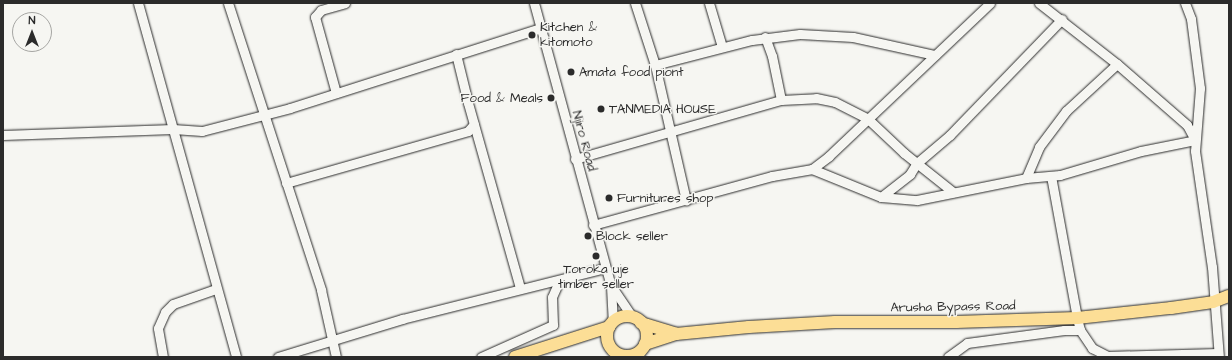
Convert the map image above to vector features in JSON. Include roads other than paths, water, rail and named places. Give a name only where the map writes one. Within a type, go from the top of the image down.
[{"type":"main road","name":"Arusha Bypass Road","points":[[584,336],[626,356],[641,351],[676,334],[835,322],[956,322],[1076,318],[1213,302],[1229,296]]},
{"type":"main road","name":"Arusha Bypass Road","points":[[515,357],[584,336],[625,316],[676,334]]},
{"type":"main road","points":[[637,320],[646,333],[641,351]]},
{"type":"main road","points":[[611,324],[607,339],[612,349]]},
{"type":"street","points":[[138,3],[236,357]]},
{"type":"street","points":[[228,3],[262,113],[321,290],[336,357]]},
{"type":"street","points":[[336,93],[315,14],[345,3]]},
{"type":"street","name":"Njiro Road","points":[[534,3],[575,159],[611,286],[611,324]]},
{"type":"street","points":[[636,3],[654,65],[686,200]]},
{"type":"street","points":[[710,3],[722,47]]},
{"type":"street","points":[[593,225],[772,176],[812,169],[829,156],[990,3]]},
{"type":"street","points":[[1039,3],[1062,19],[1117,64],[1187,125],[1195,140]]},
{"type":"street","points":[[1051,176],[1076,318],[1080,330],[1092,348],[1108,356],[1218,355],[1213,302],[1212,266],[1202,211],[1195,140],[1200,88],[1191,19],[1184,3]]},
{"type":"street","points":[[881,197],[896,187],[917,163],[950,135],[1062,19]]},
{"type":"street","points":[[3,135],[173,129],[187,132],[202,131],[262,113],[290,108],[540,28]]},
{"type":"street","points":[[654,65],[765,37],[800,34],[854,37],[935,55]]},
{"type":"street","points":[[765,37],[772,56],[781,100]]},
{"type":"street","points":[[456,54],[520,288]]},
{"type":"street","points":[[1026,178],[1038,147],[1066,111],[1117,64]]},
{"type":"street","points":[[575,159],[781,100],[816,98],[835,102],[868,119],[917,163],[953,192]]},
{"type":"street","points":[[286,183],[468,132],[474,124]]},
{"type":"street","points":[[812,169],[881,197],[911,200],[1026,178],[1051,176],[1141,151],[1195,140]]},
{"type":"street","points":[[278,357],[333,339],[520,288],[560,281],[605,268]]},
{"type":"street","points":[[481,357],[553,325],[552,297],[560,281]]},
{"type":"street","name":"Njiro Road","points":[[611,286],[637,320]]},
{"type":"street","points":[[163,357],[158,328],[165,312],[173,304],[216,289]]},
{"type":"street","points":[[948,357],[968,343],[1064,330],[1080,330]]},
{"type":"place","name":"Kitchen & kitomoto","points":[[532,35]]},
{"type":"place","name":"Amata food piont","points":[[571,72]]},
{"type":"place","name":"Food & Meals","points":[[551,98]]},
{"type":"place","name":"TANMEDIA HOUSE","points":[[601,109]]},
{"type":"place","name":"Furnitures shop","points":[[609,198]]},
{"type":"place","name":"Block seller","points":[[588,236]]},
{"type":"place","name":"Toroka uje timber seller","points":[[596,256]]}]
